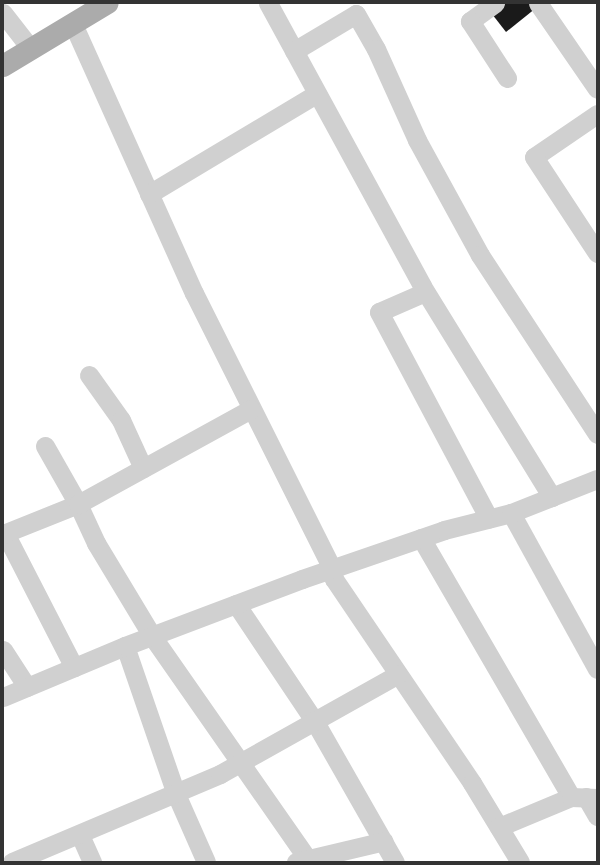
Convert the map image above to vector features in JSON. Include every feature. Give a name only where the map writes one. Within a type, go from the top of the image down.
[{"type":"main road","points":[[3,66],[108,3]]},
{"type":"street","points":[[268,3],[316,94],[425,292],[552,497]]},
{"type":"street","points":[[495,3],[470,21],[507,78]]},
{"type":"street","points":[[538,3],[597,89]]},
{"type":"street","points":[[3,13],[31,49]]},
{"type":"street","points":[[294,52],[356,14],[376,49],[417,140],[480,255],[597,434]]},
{"type":"street","points":[[72,24],[149,194],[251,408],[332,569],[334,579],[499,827],[520,862]]},
{"type":"street","points":[[149,194],[316,94]]},
{"type":"street","points":[[597,114],[534,157],[597,253]]},
{"type":"street","points":[[425,292],[379,312],[489,519]]},
{"type":"street","points":[[89,375],[121,420],[143,468]]},
{"type":"street","points":[[74,667],[4,534],[78,504],[251,408]]},
{"type":"street","points":[[45,446],[78,504],[96,543],[152,636],[239,764],[302,861],[344,857],[384,841]]},
{"type":"street","points":[[3,697],[125,646],[332,569],[421,538],[511,513],[596,481]]},
{"type":"street","points":[[511,513],[597,669]]},
{"type":"street","points":[[421,538],[597,816]]},
{"type":"street","points":[[236,604],[315,722],[396,862]]},
{"type":"street","points":[[125,646],[176,794],[206,862]]},
{"type":"street","points":[[3,650],[27,687]]},
{"type":"street","points":[[12,862],[176,794],[239,764],[398,674]]},
{"type":"street","points":[[499,827],[585,797]]},
{"type":"street","points":[[80,835],[92,862]]},
{"type":"building","points":[[506,3],[532,3],[536,8],[506,32],[492,14]]}]
